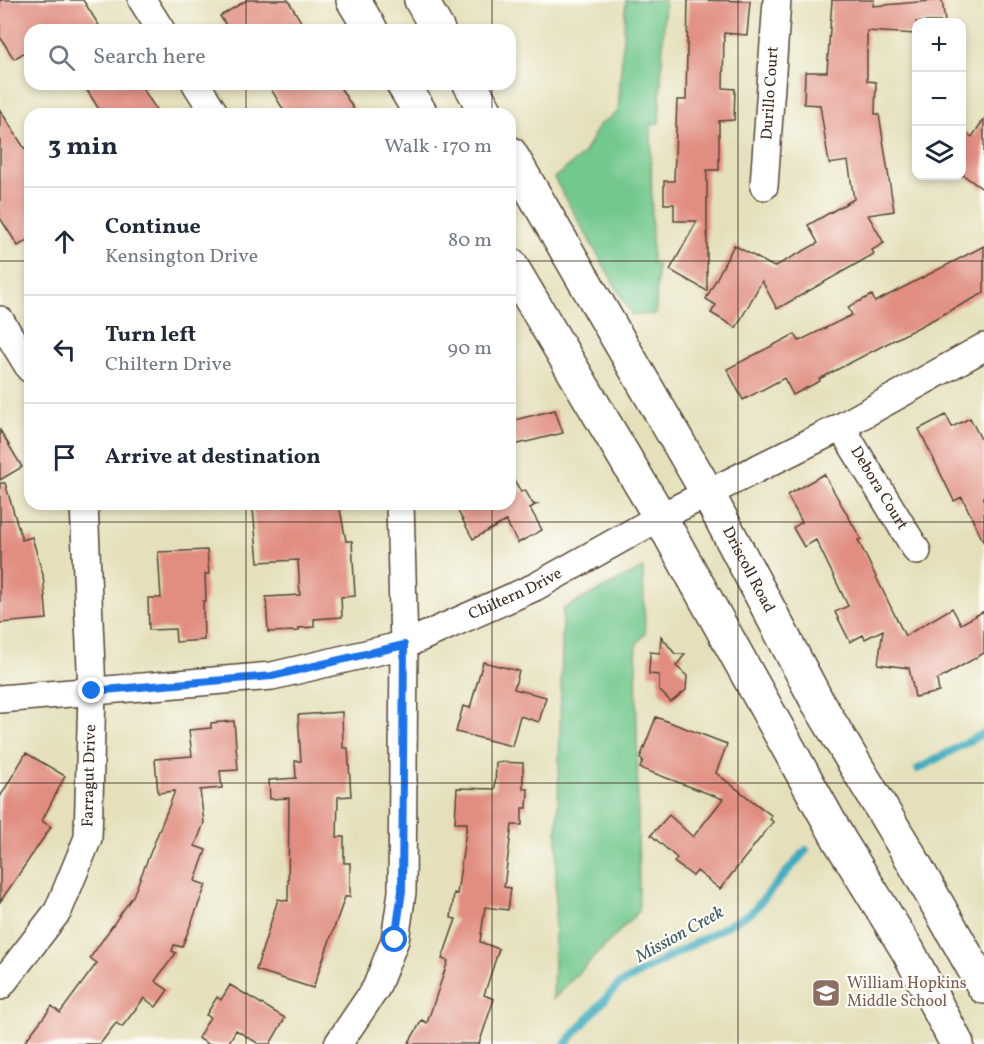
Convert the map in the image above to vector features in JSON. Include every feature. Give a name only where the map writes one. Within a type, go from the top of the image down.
[{"type":"street","points":[[142,0],[157,24]]},
{"type":"street","points":[[353,0],[367,24]]},
{"type":"street","points":[[421,0],[435,24]]},
{"type":"street","name":"Durillo Court","points":[[764,186],[777,0]]},
{"type":"street","points":[[200,90],[211,108]]},
{"type":"street","points":[[407,90],[417,108]]},
{"type":"street","points":[[473,90],[484,108]]},
{"type":"street","name":"Driscoll Road","points":[[516,163],[707,492],[817,700],[910,856],[984,987]]},
{"type":"street","points":[[516,274],[660,517],[840,842],[908,951],[957,1044]]},
{"type":"street","points":[[0,320],[24,359]]},
{"type":"street","name":"Chiltern Drive","points":[[0,699],[272,676],[404,645],[536,587],[660,517],[841,427],[984,347]]},
{"type":"street","name":"Debora Court","points":[[841,427],[917,551]]},
{"type":"street","name":"Farragut Drive","points":[[0,986],[58,911],[88,838],[92,691],[84,510]]},
{"type":"street","points":[[338,1044],[376,988],[395,940],[402,891],[404,645],[400,510]]},
{"type":"green space","points":[[626,0],[665,0],[659,123],[651,125],[652,264],[657,264],[656,314],[632,315],[554,178],[583,155],[599,125],[618,112]]},
{"type":"green space","points":[[643,568],[645,633],[636,645],[639,911],[553,999],[563,609]]},
{"type":"building","points":[[0,0],[83,0],[98,24],[24,24],[24,53],[14,59],[0,37]]},
{"type":"building","points":[[247,0],[288,0],[302,24],[225,24],[220,16]]},
{"type":"building","points":[[688,0],[750,1],[747,35],[724,33],[723,88],[735,89],[734,120],[719,121],[719,170],[707,170],[707,291],[670,270],[697,221],[674,221],[674,204],[664,204],[664,181],[674,181],[677,100],[686,100]]},
{"type":"building","points":[[832,0],[874,0],[873,6],[942,0],[944,18],[912,18],[912,34],[867,31],[867,81],[876,82],[875,114],[879,114],[894,211],[868,215],[884,243],[872,250],[874,254],[777,309],[762,281],[736,328],[711,313],[716,305],[706,299],[734,245],[774,267],[818,243],[808,225],[854,199],[848,161],[829,164],[820,105],[804,104],[805,72],[827,72]]},
{"type":"building","points":[[87,90],[144,90],[155,108],[98,108]]},
{"type":"building","points":[[272,90],[342,90],[353,108],[282,108]]},
{"type":"building","points":[[0,110],[24,148],[24,242],[18,246],[0,218]]},
{"type":"building","points":[[984,119],[984,190],[966,177],[966,132],[972,137]]},
{"type":"building","points":[[984,246],[984,293],[819,379],[820,381],[793,395],[784,378],[743,400],[727,369],[795,334],[799,341],[852,315],[848,307],[872,295],[875,302]]},
{"type":"building","points":[[555,410],[563,433],[516,445],[516,420]]},
{"type":"building","points":[[946,415],[952,427],[970,418],[984,445],[984,543],[962,497],[954,501],[919,429]]},
{"type":"building","points":[[0,430],[22,467],[0,480]]},
{"type":"building","points":[[824,474],[861,539],[858,540],[905,636],[952,608],[961,624],[984,611],[984,653],[937,680],[939,692],[915,697],[909,668],[878,664],[883,630],[865,639],[863,635],[850,642],[835,612],[848,606],[816,540],[804,547],[793,528],[802,522],[787,495]]},
{"type":"building","points":[[0,483],[5,483],[22,540],[32,537],[43,575],[47,619],[0,623]]},
{"type":"building","points":[[516,483],[521,492],[525,490],[533,504],[537,504],[530,508],[542,530],[518,543],[506,521],[473,539],[457,510],[516,510]]},
{"type":"building","points":[[253,510],[340,510],[346,541],[352,541],[355,596],[341,597],[342,617],[314,619],[314,627],[299,628],[299,631],[268,632],[266,597],[300,595],[298,560],[258,562]]},
{"type":"building","points":[[207,550],[209,574],[205,574],[204,640],[176,642],[175,629],[149,630],[148,598],[161,598],[158,552]]},
{"type":"building","points":[[661,636],[675,654],[685,654],[676,666],[687,676],[686,690],[671,702],[659,690],[659,675],[649,674],[650,652],[660,653]]},
{"type":"building","points":[[483,662],[519,671],[514,689],[546,697],[539,722],[520,716],[512,746],[456,732],[463,706],[470,708]]},
{"type":"building","points":[[342,712],[343,748],[348,748],[351,796],[338,797],[337,837],[344,837],[344,863],[350,863],[350,897],[345,897],[313,988],[256,970],[278,899],[288,901],[289,798],[270,799],[269,780],[296,778],[295,761],[301,761],[298,715]]},
{"type":"building","points":[[656,717],[727,744],[716,773],[772,816],[770,819],[773,822],[720,889],[697,871],[693,876],[674,862],[677,858],[651,835],[669,815],[693,837],[723,799],[640,768],[643,760],[640,758]]},
{"type":"building","points":[[234,721],[238,770],[220,771],[222,788],[200,790],[204,823],[195,846],[206,850],[195,881],[206,885],[182,947],[174,945],[172,951],[176,953],[155,981],[168,990],[156,1007],[144,998],[122,1027],[116,1023],[100,1044],[23,1044],[52,1006],[60,1013],[97,963],[90,958],[133,896],[175,791],[158,793],[155,759],[192,756],[189,730],[211,728],[211,723]]},
{"type":"building","points":[[26,753],[65,776],[42,821],[51,827],[0,902],[0,797]]},
{"type":"building","points":[[496,762],[523,763],[523,789],[528,789],[527,808],[522,808],[522,825],[512,825],[504,887],[511,888],[508,910],[485,907],[480,942],[499,949],[484,995],[494,999],[479,1044],[408,1044],[422,1020],[427,1023],[448,961],[442,959],[456,919],[451,918],[454,893],[457,894],[467,823],[455,823],[457,788],[495,789]]},
{"type":"building","points":[[230,985],[285,1018],[270,1044],[259,1044],[236,1030],[228,1044],[208,1044],[198,1038],[210,1017],[206,1015],[217,997],[221,1000]]},
{"type":"waterway","name":"Mission Creek","points":[[918,769],[984,733]]},
{"type":"waterway","name":"Mission Creek","points":[[565,1044],[618,985],[752,912],[806,850]]},
{"type":"place","name":"William Hopkins Middle School","points":[[826,993]]},
{"type":"route","points":[[92,691],[272,676],[404,645],[402,891],[395,940]]}]
